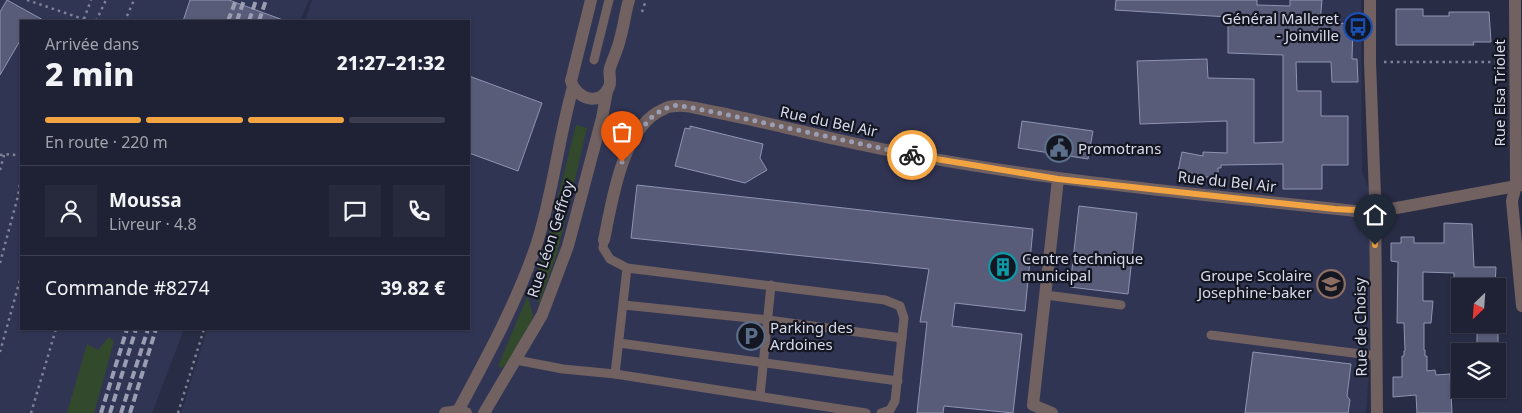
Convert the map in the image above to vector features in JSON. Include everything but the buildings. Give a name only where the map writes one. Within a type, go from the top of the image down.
[{"type":"street","name":"Rue Léon Geffroy","points":[[462,412],[506,321],[536,245],[556,170],[564,118],[573,87],[574,69],[591,0]]},
{"type":"street","name":"Rue Léon Geffroy","points":[[484,413],[542,315],[568,246],[592,159],[610,85],[609,71],[620,40],[628,0]]},
{"type":"street","name":"Rue de Choisy","points":[[1370,0],[1377,413]]},
{"type":"street","name":"Rue Elsa Triolet","points":[[1515,0],[1519,185],[1512,201],[1519,250],[1522,306]]},
{"type":"street","points":[[573,87],[579,95],[589,99],[600,97],[607,91]]},
{"type":"street","name":"Rue du Bel Air","points":[[604,240],[616,182],[622,162],[632,143],[640,130],[652,117],[663,109],[677,105],[916,156],[1058,179],[1335,209],[1374,211],[1519,185]]},
{"type":"street","points":[[1052,413],[1033,405],[1058,179]]},
{"type":"street","points":[[445,413],[462,412]]},
{"type":"lane","points":[[594,60],[609,0]]},
{"type":"lane","points":[[604,240],[603,248],[610,258],[628,268],[885,300],[900,306],[904,318],[896,401],[890,410],[881,413]]},
{"type":"lane","points":[[615,374],[628,268]]},
{"type":"lane","points":[[760,396],[771,285]]},
{"type":"lane","points":[[1046,296],[1121,305]]},
{"type":"lane","points":[[624,304],[768,320],[902,338]]},
{"type":"lane","points":[[1211,334],[1377,356]]},
{"type":"lane","points":[[619,343],[898,380]]},
{"type":"lane","points":[[516,360],[563,369],[615,374],[866,413]]},
{"type":"path","points":[[27,0],[84,19],[91,0]]},
{"type":"path","points":[[96,20],[106,0]]},
{"type":"path","points":[[127,16],[134,0]]},
{"type":"path","points":[[1370,62],[1515,62]]},
{"type":"path","points":[[0,155],[11,154],[20,157]]},
{"type":"path","points":[[0,170],[4,155]]},
{"type":"path","points":[[0,263],[20,184]]},
{"type":"path","points":[[0,352],[20,280]]},
{"type":"path","points":[[30,413],[56,330]]},
{"type":"path","points":[[178,413],[204,330]]},
{"type":"shaded area","points":[[0,0],[309,0],[300,20],[20,20],[20,330],[184,330],[152,413],[0,413]]},
{"type":"shaded area","points":[[312,0],[1361,0],[1362,172],[1380,216],[1366,413],[181,413],[207,330],[470,330],[470,20],[305,20]]},
{"type":"green space","points":[[576,125],[587,128],[557,254],[539,304],[532,286],[545,250]]},
{"type":"green space","points":[[528,295],[533,316],[512,359],[502,368],[498,366]]},
{"type":"green space","points":[[109,337],[114,341],[94,413],[67,413],[87,344],[98,350]]},
{"type":"railway","points":[[228,20],[236,0]]},
{"type":"railway","points":[[237,20],[244,0]]},
{"type":"railway","points":[[249,20],[256,0]]},
{"type":"railway","points":[[259,20],[266,0]]},
{"type":"railway","points":[[101,413],[127,330]]},
{"type":"railway","points":[[110,413],[136,330]]},
{"type":"railway","points":[[121,413],[148,330]]},
{"type":"railway","points":[[130,413],[156,330]]},
{"type":"way so far","points":[[622,162],[640,130],[652,117],[663,109],[677,105],[912,155]]},
{"type":"place","name":"Général Malleret - Joinville","points":[[1358,27]]},
{"type":"place","name":"Promotrans","points":[[1059,148]]},
{"type":"place","name":"Centre technique municipal","points":[[1003,267]]},
{"type":"place","name":"Groupe Scolaire Josephine-baker","points":[[1331,284]]},
{"type":"place","name":"Parking des Ardoines","points":[[751,336]]},
{"type":"route","points":[[912,155],[1058,179],[1335,209],[1374,211],[1375,245]]}]
